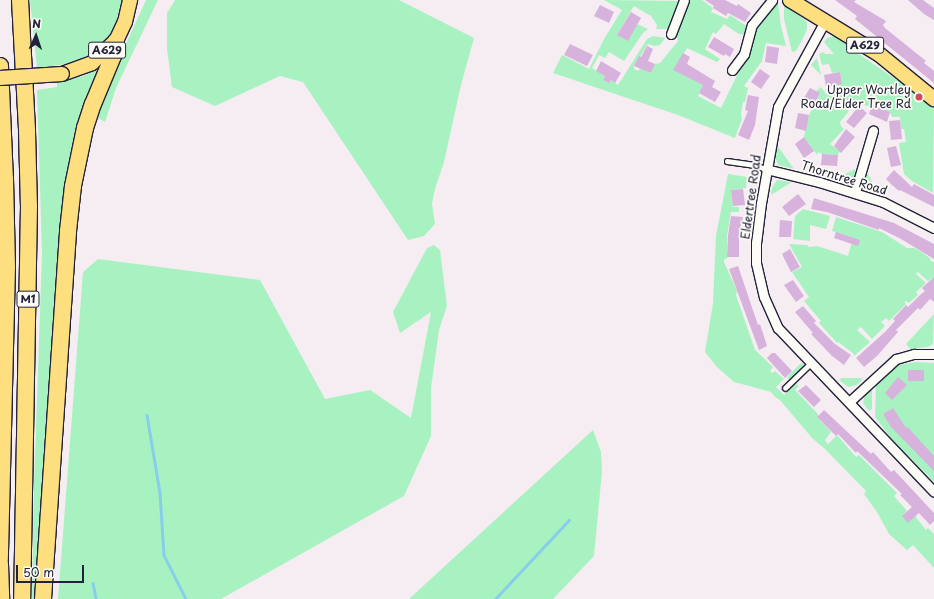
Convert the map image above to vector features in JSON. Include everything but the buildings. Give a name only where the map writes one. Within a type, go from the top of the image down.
[{"type":"highway","name":"M1","points":[[20,0],[28,131],[29,206],[22,599]]},
{"type":"highway","points":[[43,599],[68,231],[73,186],[85,128],[93,104],[113,56],[116,41]]},
{"type":"highway","name":"M1","points":[[0,66],[7,266],[0,560]]},
{"type":"highway","points":[[0,564],[1,599]]},
{"type":"main road","name":"A629","points":[[790,0],[887,60],[934,98]]},
{"type":"main road","name":"A629","points":[[0,78],[62,74],[92,63],[116,41],[125,22],[131,1]]},
{"type":"street","points":[[671,34],[684,0]]},
{"type":"street","points":[[732,70],[744,54],[752,25],[772,0]]},
{"type":"street","name":"Eldertree Road","points":[[825,21],[778,107],[766,169],[756,242],[756,263],[764,297],[778,328],[934,492]]},
{"type":"street","points":[[855,192],[873,131]]},
{"type":"street","name":"Thorntree Road","points":[[766,169],[855,192],[883,202],[934,228]]},
{"type":"street","points":[[849,402],[896,359],[914,354],[934,354]]},
{"type":"lane","points":[[727,161],[755,165],[766,169]]},
{"type":"lane","points":[[785,388],[811,363]]},
{"type":"green space","points":[[30,0],[122,0],[115,26],[110,36],[95,52],[67,64],[37,68]]},
{"type":"green space","points":[[146,0],[158,0],[116,88],[105,122],[98,118],[97,107]]},
{"type":"green space","points":[[175,0],[399,0],[474,38],[461,85],[444,162],[432,203],[435,224],[424,236],[408,240],[303,82],[280,76],[215,106],[172,87],[167,49],[167,13]]},
{"type":"green space","points":[[604,0],[680,1],[671,29],[656,29],[657,25],[651,16],[634,6],[617,35],[637,24],[648,29],[643,33],[624,61],[609,52],[605,58],[599,55],[592,68],[605,76],[603,80],[609,83],[611,80],[618,85],[647,39],[653,36],[665,38],[660,45],[655,46],[648,44],[634,66],[634,69],[638,71],[640,68],[651,73],[655,64],[660,63],[678,41],[676,34],[688,0],[702,0],[713,8],[711,12],[727,19],[730,15],[748,27],[746,35],[739,34],[724,24],[716,34],[713,32],[705,49],[720,59],[717,62],[687,48],[674,70],[703,85],[698,96],[721,108],[746,57],[756,28],[763,17],[778,2],[781,26],[786,46],[766,43],[762,61],[744,86],[748,88],[745,102],[743,102],[741,115],[742,119],[735,138],[678,115],[553,73],[562,55],[589,69],[604,39],[622,10]]},
{"type":"green space","points":[[784,5],[807,23],[807,29],[804,36],[796,51],[792,52],[784,19]]},
{"type":"green space","points":[[835,36],[855,47],[859,54],[917,94],[915,96],[921,101],[924,97],[934,105],[933,193],[912,181],[904,174],[899,143],[906,142],[904,129],[901,129],[900,117],[892,117],[890,112],[872,105],[870,101],[869,107],[858,102],[851,104],[846,108],[849,111],[840,122],[844,129],[830,144],[840,151],[838,155],[822,154],[818,152],[817,155],[804,137],[809,115],[820,94],[816,91],[821,87],[827,95],[836,89],[834,85],[842,83],[840,72],[832,73],[829,64],[822,65],[819,54],[823,52],[826,54],[834,54],[824,42],[827,38]]},
{"type":"green space","points":[[817,58],[821,75],[811,65]]},
{"type":"green space","points":[[100,67],[70,160],[36,599],[32,599],[34,485],[42,253],[37,90],[57,87],[57,82],[84,76]]},
{"type":"green space","points":[[777,145],[794,169],[778,165],[775,157]]},
{"type":"green space","points":[[855,169],[855,177],[849,181],[835,179]]},
{"type":"green space","points":[[728,174],[747,177],[746,188],[731,190],[733,207],[739,207],[739,212],[731,212],[727,236],[727,259],[724,259],[724,262],[737,291],[736,295],[755,350],[773,367],[770,371],[772,373],[775,371],[784,379],[776,387],[784,395],[796,384],[799,386],[795,390],[818,414],[818,418],[831,432],[825,440],[828,444],[837,435],[856,457],[859,455],[897,493],[894,496],[907,511],[902,516],[915,516],[926,530],[928,528],[934,534],[934,568],[913,545],[907,550],[889,534],[877,512],[864,494],[866,491],[824,448],[812,438],[780,400],[771,392],[734,382],[717,367],[705,352],[713,303],[716,236]]},
{"type":"green space","points":[[866,174],[868,174],[877,192],[866,188],[864,184]]},
{"type":"green space","points":[[777,180],[792,182],[771,195],[772,188]]},
{"type":"green space","points":[[803,209],[830,216],[826,229],[810,225],[810,241],[793,239],[795,216]]},
{"type":"green space","points":[[836,217],[882,232],[907,248],[914,248],[920,251],[931,259],[930,261],[934,262],[934,277],[928,281],[918,272],[916,274],[926,283],[916,292],[918,295],[909,303],[906,301],[904,302],[906,304],[889,321],[886,318],[881,322],[885,326],[872,339],[861,327],[857,330],[870,342],[854,356],[853,353],[838,342],[837,343],[819,323],[821,321],[804,301],[809,297],[792,272],[802,267],[789,244],[807,245],[809,247],[817,246],[848,256],[853,238],[832,231]]},
{"type":"green space","points":[[434,245],[440,250],[447,306],[439,330],[431,388],[431,436],[404,496],[221,599],[58,599],[83,272],[98,259],[260,280],[325,399],[370,390],[411,418],[431,312],[400,333],[393,312],[427,248]]},
{"type":"green space","points":[[934,314],[933,344],[928,347],[910,349],[906,344]]},
{"type":"green space","points":[[916,362],[934,363],[934,482],[890,437],[875,417],[876,386],[898,365]]},
{"type":"green space","points":[[801,363],[805,366],[789,380],[787,377]]},
{"type":"green space","points":[[842,378],[862,378],[862,380],[857,385],[848,387],[839,380]]},
{"type":"green space","points":[[872,387],[872,409],[869,411],[863,403],[865,394]]},
{"type":"green space","points":[[593,430],[601,452],[602,471],[594,556],[553,599],[409,599]]},
{"type":"waterway","points":[[147,415],[160,493],[164,555],[186,599]]},
{"type":"waterway","points":[[495,599],[569,520]]},
{"type":"waterway","points":[[93,583],[96,599]]},
{"type":"place","name":"Upper Wortley Road/Elder Tree Rd","points":[[919,97]]}]
